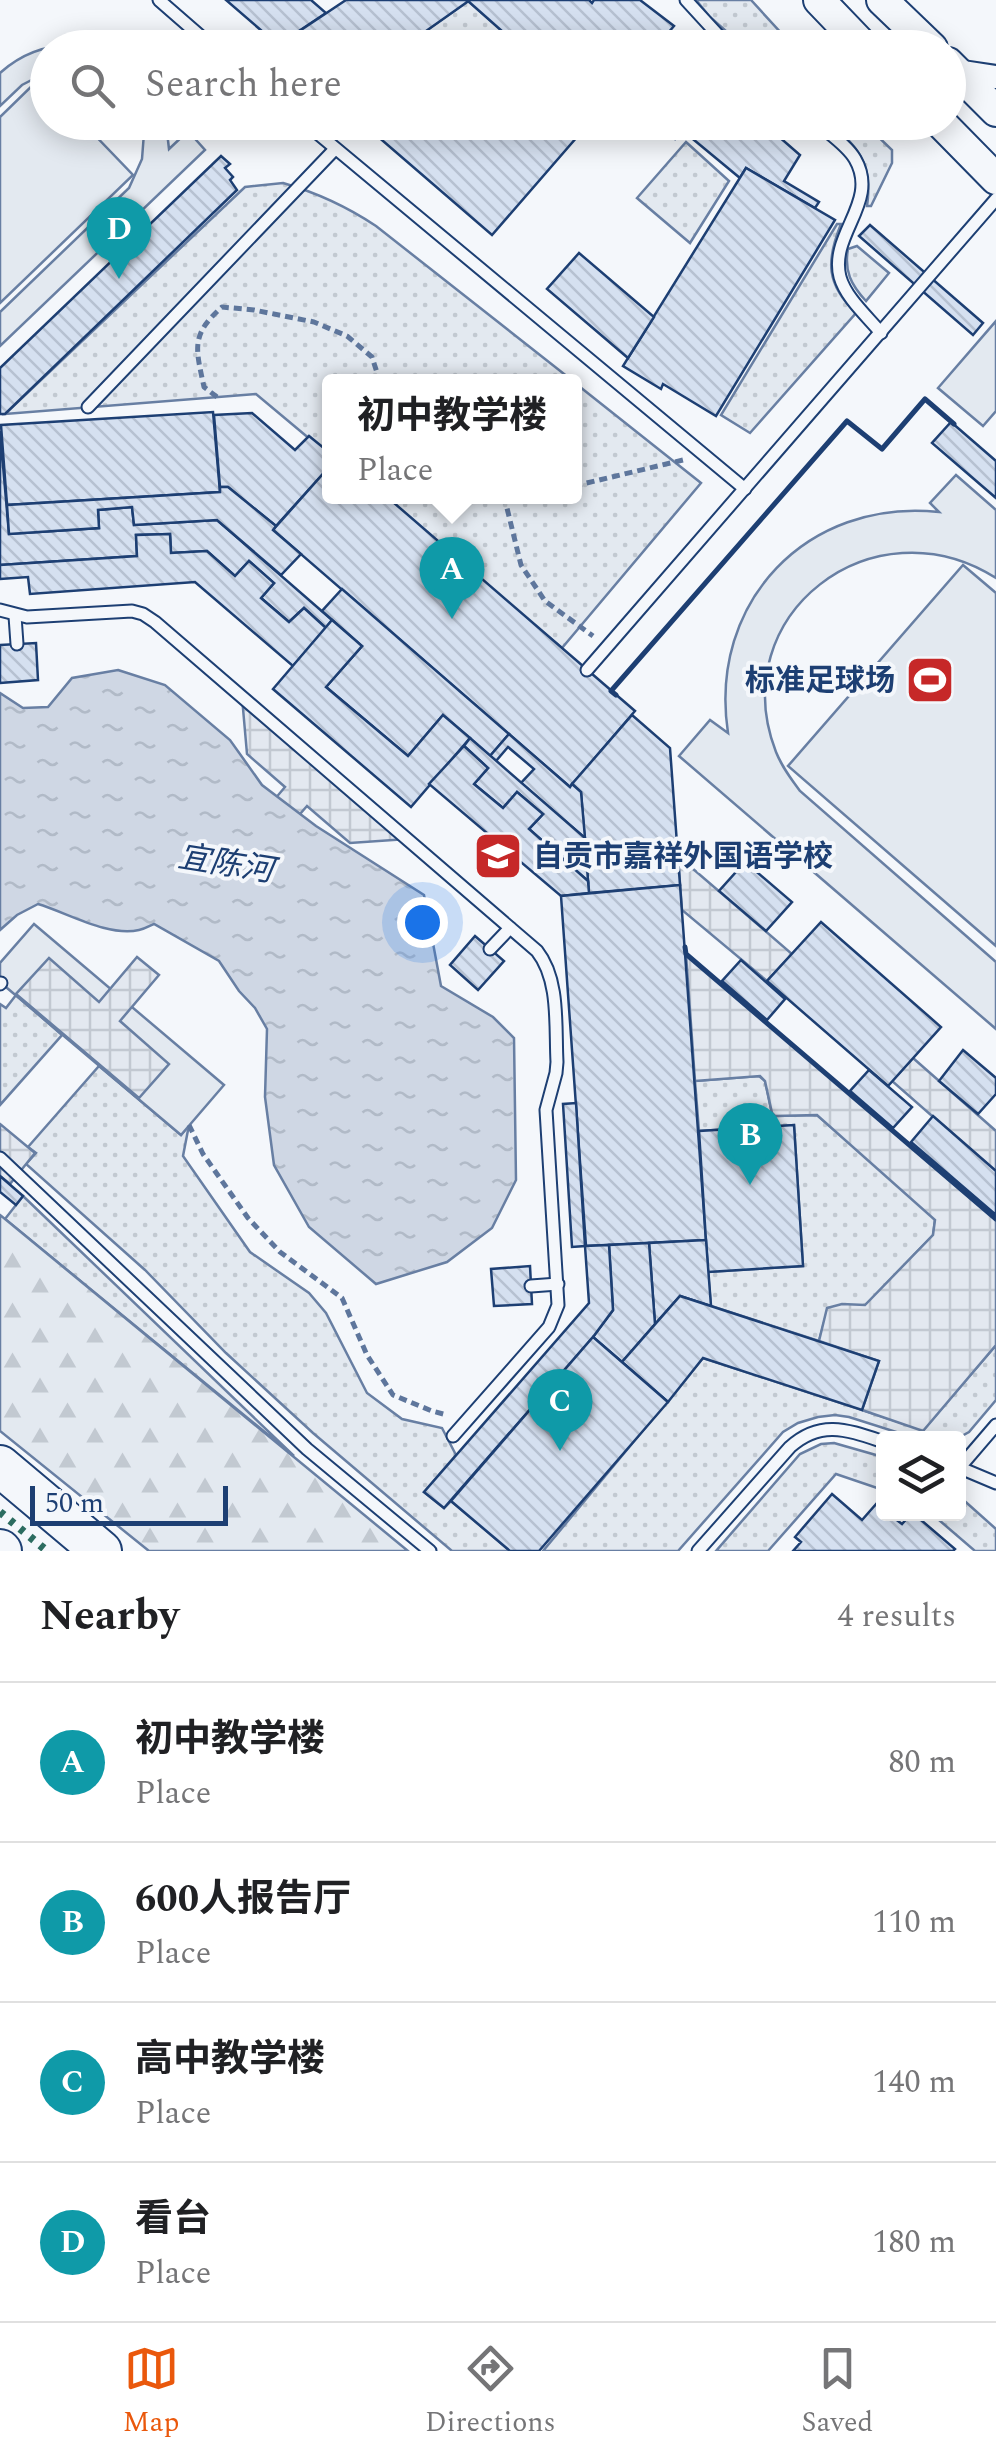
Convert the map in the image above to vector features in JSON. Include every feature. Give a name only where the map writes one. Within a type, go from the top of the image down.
[{"type":"highway","points":[[0,1466],[101,1551]]},
{"type":"street","points":[[819,0],[847,30]]},
{"type":"street","points":[[882,0],[913,30]]},
{"type":"street","points":[[966,70],[996,77]]},
{"type":"street","points":[[966,81],[996,111]]},
{"type":"street","points":[[958,140],[996,179]]},
{"type":"lane","points":[[160,0],[194,30]]},
{"type":"lane","points":[[686,0],[714,30]]},
{"type":"lane","points":[[325,140],[745,488]]},
{"type":"lane","points":[[836,140],[855,158],[862,198],[838,257],[840,275],[844,287],[881,333]]},
{"type":"lane","points":[[88,407],[335,149]]},
{"type":"lane","points":[[587,670],[996,199]]},
{"type":"lane","points":[[0,610],[27,617],[118,610],[143,614],[156,622],[544,959],[552,982],[556,1073],[546,1110],[558,1305],[549,1327],[454,1436]]},
{"type":"lane","points":[[15,616],[17,644]]},
{"type":"lane","points":[[490,949],[510,928]]},
{"type":"lane","points":[[0,1158],[307,1449],[430,1551]]},
{"type":"lane","points":[[531,1286],[558,1284]]},
{"type":"lane","points":[[966,1459],[996,1425]]},
{"type":"lane","points":[[698,1551],[801,1436],[836,1429],[876,1439]]},
{"type":"lane","points":[[966,1470],[996,1483]]},
{"type":"path","points":[[218,397],[204,387],[196,353],[205,322],[222,308],[314,322],[347,336],[372,357],[377,374]]},
{"type":"path","points":[[582,484],[706,455]]},
{"type":"path","points":[[506,504],[522,565],[545,601],[608,646]]},
{"type":"path","points":[[189,1125],[210,1165],[248,1218],[280,1252],[342,1298],[367,1355],[392,1395],[432,1412],[468,1420]]},
{"type":"green space","points":[[696,0],[751,0],[778,30],[725,30]]},
{"type":"green space","points":[[468,1],[501,30],[427,30]]},
{"type":"green space","points":[[30,54],[30,81],[0,106],[0,73]]},
{"type":"green space","points":[[30,88],[30,140],[99,140],[133,175],[0,303],[0,117]]},
{"type":"green space","points":[[143,140],[168,140],[169,149],[178,140],[196,140],[205,150],[0,346],[0,312],[129,188],[142,159]]},
{"type":"green space","points":[[882,140],[892,150],[892,163],[871,206],[867,206],[866,169],[849,141]]},
{"type":"green space","points":[[686,142],[729,181],[690,243],[637,198]]},
{"type":"green space","points":[[283,183],[354,212],[564,374],[322,374],[322,449],[256,394],[5,414],[245,187]]},
{"type":"green space","points":[[837,224],[841,224],[831,261],[834,282],[856,313],[750,433],[721,415]]},
{"type":"green space","points":[[857,246],[889,273],[866,301],[848,271],[848,249]]},
{"type":"green space","points":[[996,321],[996,411],[983,426],[938,388]]},
{"type":"green space","points":[[582,389],[701,483],[562,648],[387,504],[582,504]]},
{"type":"green space","points":[[956,475],[996,510],[996,578],[949,557],[902,553],[858,563],[820,584],[790,616],[771,656],[765,702],[776,752],[800,791],[996,962],[996,1029],[679,756],[710,720],[728,733],[726,685],[734,641],[751,602],[776,568],[809,541],[848,522],[891,512],[939,512],[930,503]]},
{"type":"green space","name":"标准足球场","points":[[963,565],[996,593],[996,946],[788,766]]},
{"type":"green space","points":[[34,924],[224,1085],[181,1135],[0,982],[0,963]]},
{"type":"green space","points":[[16,995],[62,1035],[0,1105],[0,1004],[6,1008]]},
{"type":"green space","points":[[99,1066],[181,1135],[189,1125],[183,1156],[250,1252],[309,1293],[326,1313],[367,1393],[402,1419],[442,1428],[456,1455],[424,1492],[444,1508],[451,1501],[510,1551],[452,1551],[313,1433],[226,1353],[145,1270],[26,1164],[36,1153],[28,1147]]},
{"type":"green space","points":[[759,1076],[765,1081],[772,1114],[817,1115],[935,1220],[933,1235],[865,1306],[828,1308],[819,1341],[711,1306],[708,1272],[803,1266],[794,1125],[699,1131],[695,1081]]},
{"type":"green space","points":[[23,1196],[294,1456],[5,1219]]},
{"type":"green space","points":[[0,1215],[408,1551],[149,1551],[0,1431]]},
{"type":"green space","points":[[996,1345],[996,1400],[966,1434],[893,1431],[849,1417],[818,1417],[783,1432],[678,1551],[543,1551],[703,1358],[923,1430]]},
{"type":"green space","points":[[834,1443],[876,1455],[876,1488],[836,1474],[768,1551],[716,1551],[800,1454],[821,1444]]},
{"type":"green space","points":[[966,1502],[996,1529],[996,1551],[975,1551],[940,1521],[966,1521]]},
{"type":"shaded area","points":[[242,697],[408,839],[350,843],[307,806],[280,837],[258,819],[285,787],[247,754]]},
{"type":"shaded area","points":[[678,856],[792,954],[767,981],[682,910]]},
{"type":"shaded area","points":[[686,954],[996,1219],[996,1345],[923,1431],[862,1410],[879,1361],[819,1341],[827,1308],[865,1305],[933,1235],[935,1220],[817,1115],[775,1116],[760,1076],[695,1081]]},
{"type":"shaded area","points":[[137,957],[159,975],[120,1021],[169,1064],[139,1098],[16,994],[49,958],[99,1002]]},
{"type":"shaded area","points":[[913,1058],[996,1131],[996,1172],[892,1081]]},
{"type":"shaded area","points":[[0,1124],[35,1153],[10,1184],[0,1176]]},
{"type":"water","name":"宜陈河","points":[[118,670],[165,685],[230,740],[262,785],[316,826],[424,895],[441,986],[493,1017],[514,1038],[516,1180],[492,1228],[447,1262],[376,1284],[309,1227],[274,1165],[265,1097],[267,1029],[219,961],[154,924],[139,930],[114,930],[38,904],[0,930],[0,693],[23,708],[48,707],[72,678]]},
{"type":"building","points":[[226,0],[311,0],[326,13],[300,30],[261,30]]},
{"type":"building","points":[[346,0],[470,0],[428,30],[301,30]]},
{"type":"building","points":[[640,0],[674,26],[671,30],[501,30],[468,1]]},
{"type":"building","points":[[382,140],[574,140],[492,235]]},
{"type":"building","points":[[694,140],[783,140],[800,155],[784,181],[819,202],[815,208],[746,168],[740,178]]},
{"type":"building","points":[[221,156],[230,164],[225,168],[237,190],[5,414],[0,414],[0,368]]},
{"type":"building","points":[[746,168],[835,220],[716,416],[663,384],[661,389],[623,366]]},
{"type":"building","points":[[870,225],[983,323],[973,335],[859,236]]},
{"type":"building","points":[[579,253],[654,317],[628,358],[547,289]]},
{"type":"building","points":[[213,412],[220,492],[7,505],[1,425]]},
{"type":"building","points":[[252,413],[295,450],[309,436],[322,447],[322,475],[276,526],[228,487],[220,487],[214,415]]},
{"type":"building","points":[[951,422],[996,461],[996,498],[932,443]]},
{"type":"building","points":[[0,431],[9,534],[99,528],[98,510],[132,507],[134,525],[217,520],[332,620],[326,628],[304,608],[289,622],[261,598],[274,583],[249,561],[235,576],[207,551],[171,553],[170,534],[136,535],[137,556],[0,565]]},
{"type":"building","points":[[322,475],[322,504],[395,504],[635,711],[570,787],[273,530]]},
{"type":"building","points":[[220,487],[228,487],[276,526],[273,530],[301,554],[281,575],[217,520],[134,525],[132,507],[98,510],[99,528],[9,534],[7,505],[220,492]]},
{"type":"building","points":[[170,534],[171,553],[207,551],[235,576],[249,561],[274,583],[261,598],[289,622],[304,608],[326,628],[293,666],[195,582],[30,594],[28,577],[0,579],[0,565],[137,556],[136,535]]},
{"type":"building","points":[[342,589],[509,734],[490,756],[443,715],[408,756],[326,687],[362,646],[322,611]]},
{"type":"building","points":[[332,620],[362,646],[326,687],[408,756],[443,715],[470,738],[411,807],[273,689]]},
{"type":"building","points":[[36,643],[38,680],[0,683],[0,645]]},
{"type":"building","points":[[632,715],[670,748],[680,885],[589,893],[581,792],[572,784]]},
{"type":"building","points":[[509,734],[570,787],[572,784],[581,792],[585,838],[521,783],[534,769],[508,747],[496,761],[490,756]]},
{"type":"building","points":[[470,738],[585,838],[588,881],[529,829],[543,814],[517,792],[503,808],[474,784],[488,768],[464,746]]},
{"type":"building","points":[[464,746],[488,768],[474,784],[503,808],[517,792],[543,814],[529,829],[588,881],[589,893],[561,896],[429,784]]},
{"type":"building","points":[[745,862],[792,902],[766,931],[719,891]]},
{"type":"building","points":[[680,885],[706,1240],[586,1246],[561,896]]},
{"type":"building","points":[[821,922],[941,1027],[888,1086],[767,981]]},
{"type":"building","points":[[475,936],[504,961],[478,990],[450,965]]},
{"type":"building","points":[[741,960],[785,999],[767,1020],[722,981]]},
{"type":"building","points":[[963,1050],[996,1078],[996,1094],[978,1114],[939,1081]]},
{"type":"building","points":[[869,1070],[912,1107],[893,1128],[850,1091]]},
{"type":"building","points":[[576,1103],[585,1246],[572,1247],[563,1104]]},
{"type":"building","points":[[933,1116],[996,1171],[996,1215],[911,1142]]},
{"type":"building","points":[[794,1125],[803,1266],[708,1272],[699,1131]]},
{"type":"building","points":[[0,1176],[23,1196],[16,1205],[0,1192]]},
{"type":"building","points":[[706,1240],[711,1306],[680,1296],[655,1324],[649,1243]]},
{"type":"building","points":[[649,1243],[655,1324],[622,1362],[593,1337],[613,1310],[609,1245]]},
{"type":"building","points":[[609,1245],[613,1310],[444,1508],[424,1492],[589,1303],[585,1246]]},
{"type":"building","points":[[530,1266],[532,1304],[494,1306],[491,1269]]},
{"type":"building","points":[[680,1296],[879,1361],[862,1410],[703,1358],[668,1402],[622,1362]]},
{"type":"building","points":[[593,1337],[668,1402],[539,1551],[510,1551],[451,1501]]},
{"type":"building","points":[[832,1494],[862,1520],[876,1504],[876,1521],[922,1521],[955,1549],[793,1551],[801,1542],[795,1537]]},
{"type":"hedge","points":[[0,1512],[47,1551]]},
{"type":"wall","points":[[616,695],[611,691],[847,421],[882,449],[925,399],[954,424]]},
{"type":"wall","points":[[685,947],[686,954],[996,1219]]},
{"type":"place","name":"看台","points":[[119,279]]},
{"type":"place","name":"初中教学楼","points":[[452,619]]},
{"type":"place","name":"标准足球场","points":[[930,680]]},
{"type":"place","name":"自贡市嘉祥外国语学校","points":[[498,856]]},
{"type":"place","name":"600人报告厅","points":[[750,1185]]},
{"type":"place","name":"高中教学楼","points":[[560,1451]]}]
